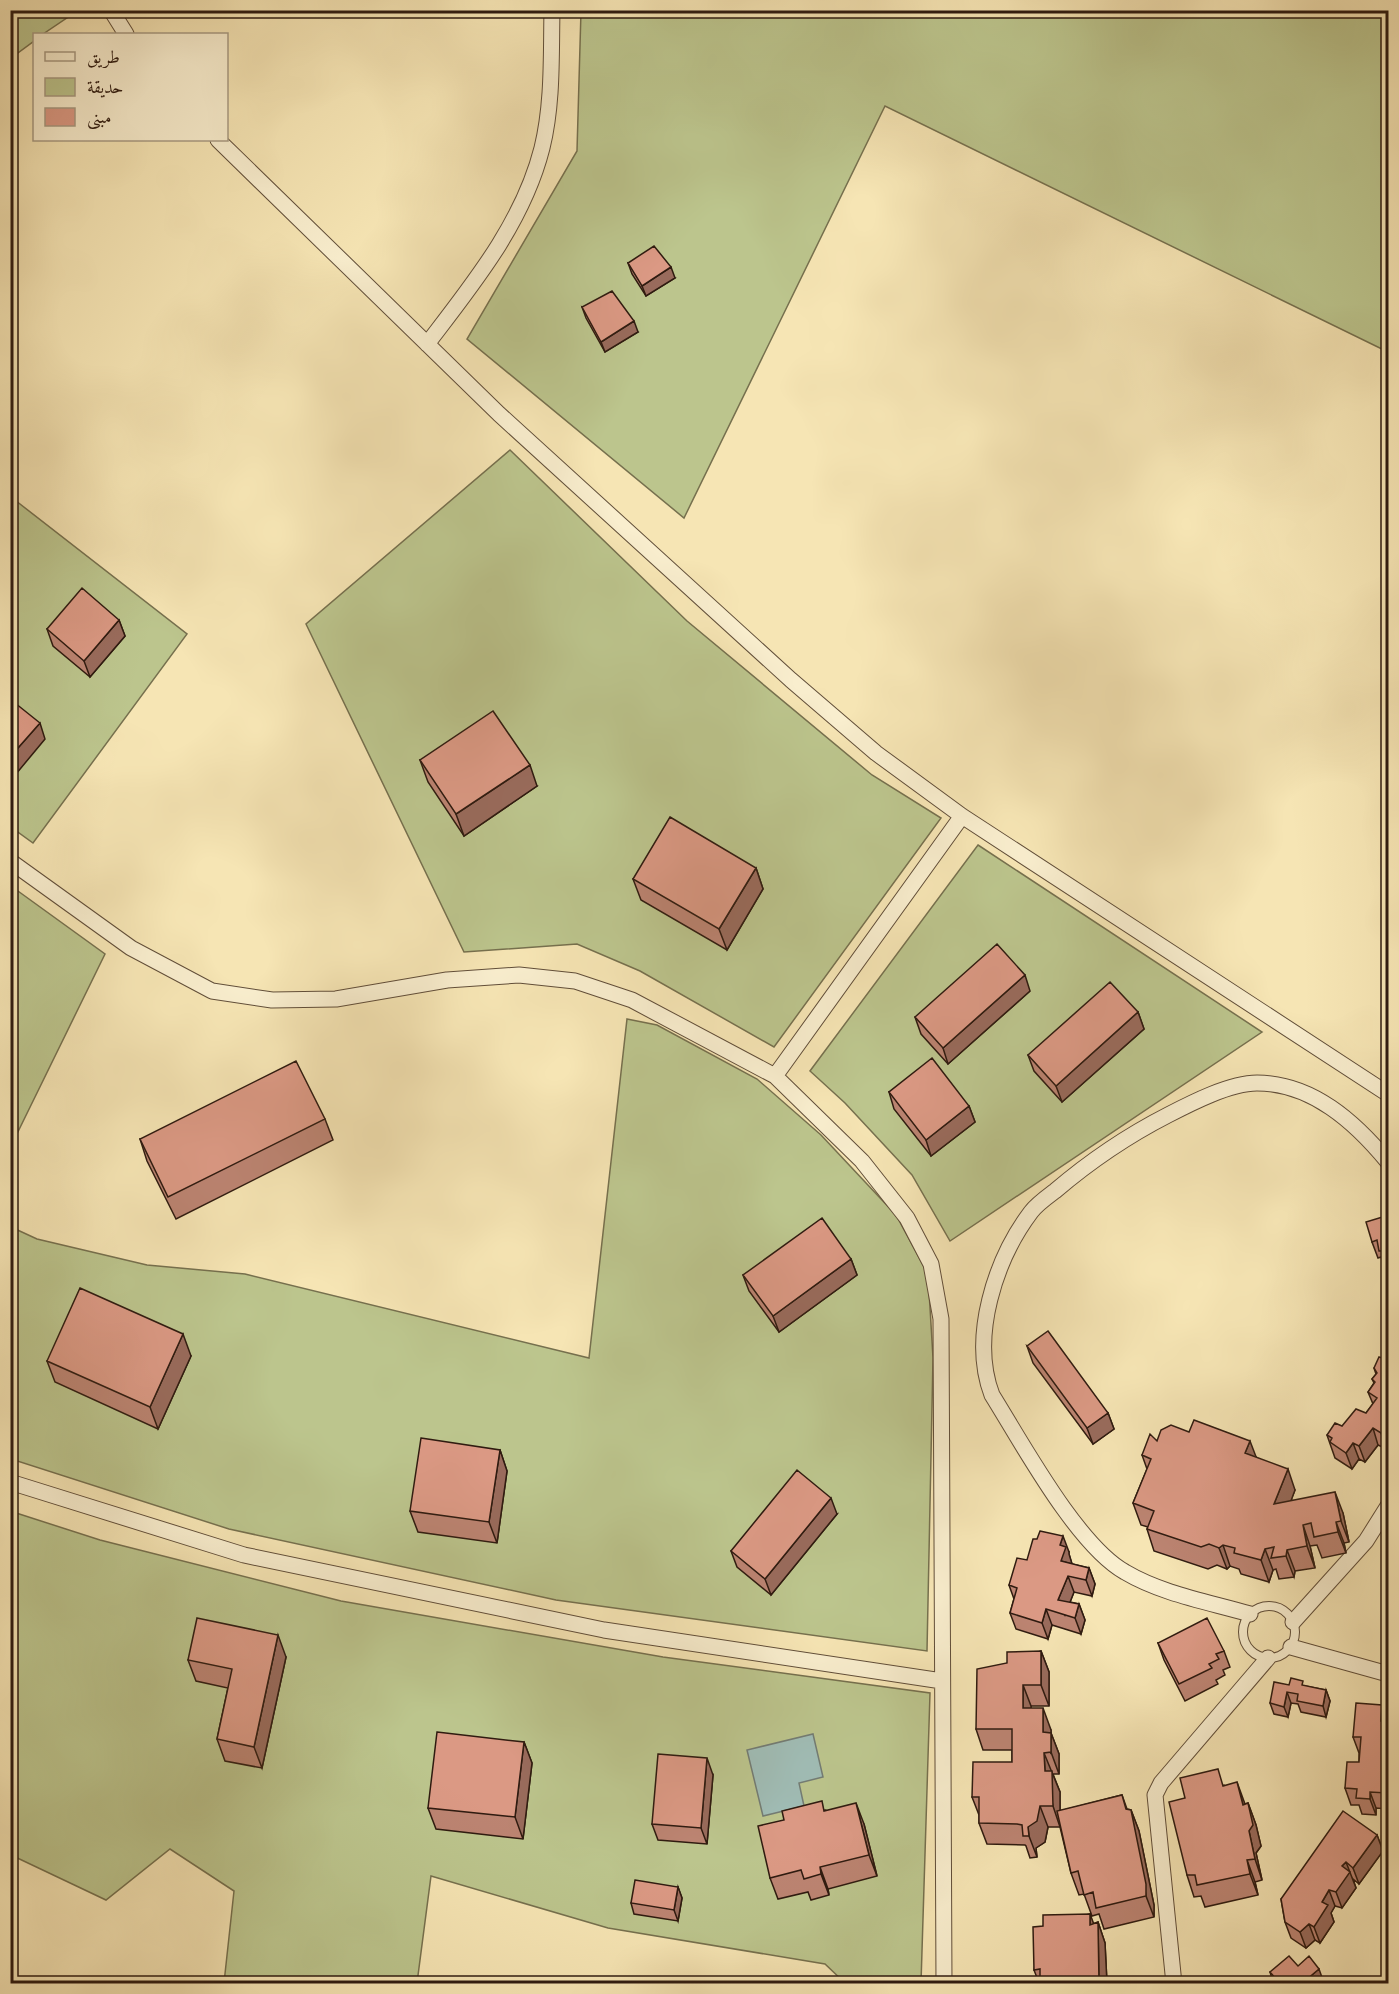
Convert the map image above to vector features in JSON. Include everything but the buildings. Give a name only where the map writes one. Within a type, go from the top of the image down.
[{"type":"street","points":[[111,10],[125,33]]},
{"type":"street","points":[[427,344],[487,266],[516,216],[531,182],[542,148],[549,107],[552,10]]},
{"type":"street","points":[[219,141],[499,414],[791,680],[910,780],[1389,1094]]},
{"type":"street","points":[[775,1076],[962,816]]},
{"type":"street","points":[[10,861],[131,948],[212,991],[272,1000],[336,999],[447,980],[519,975],[575,981],[632,1000],[775,1076],[862,1161],[907,1218],[931,1264],[941,1319],[944,1983]]},
{"type":"street","points":[[1250,1614],[1154,1585],[1124,1572],[1104,1556],[1076,1524],[992,1395],[985,1377],[982,1340],[992,1294],[1010,1246],[1032,1210],[1080,1170],[1148,1125],[1198,1099],[1255,1083],[1287,1087],[1314,1097],[1346,1118],[1389,1162]]},
{"type":"street","points":[[10,1482],[244,1555],[604,1630],[942,1681]]},
{"type":"street","points":[[1293,1622],[1366,1542],[1389,1506]]},
{"type":"street","points":[[1291,1647],[1389,1674]]},
{"type":"street","points":[[1174,1983],[1155,1795],[1161,1782],[1268,1658]]},
{"type":"lane","points":[[1265,1606],[1282,1609],[1293,1622],[1295,1639],[1291,1647],[1277,1657],[1268,1658],[1252,1652],[1244,1638],[1243,1629],[1250,1614],[1265,1606]]},
{"type":"green space","points":[[11,10],[77,10],[44,33],[33,33],[33,42],[11,58]]},
{"type":"green space","points":[[581,11],[1388,11],[1388,352],[885,106],[684,518],[467,339],[577,151]]},
{"type":"green space","points":[[510,450],[687,621],[872,775],[941,818],[774,1047],[640,971],[577,944],[464,952],[306,624]]},
{"type":"green space","points":[[11,497],[187,634],[33,843],[11,827]]},
{"type":"green space","points":[[978,845],[1262,1032],[950,1241],[912,1175],[845,1103],[810,1071]]},
{"type":"green space","points":[[11,886],[105,954],[11,1146]]},
{"type":"green space","points":[[627,1019],[657,1025],[757,1079],[821,1135],[896,1215],[928,1274],[933,1358],[927,1651],[556,1600],[229,1529],[11,1459],[11,1227],[37,1239],[147,1265],[245,1274],[589,1358]]},
{"type":"green space","points":[[10,1511],[100,1540],[341,1601],[663,1657],[930,1693],[921,1983],[845,1983],[825,1964],[608,1928],[431,1876],[417,1983],[224,1983],[234,1891],[170,1849],[106,1900],[11,1855]]},
{"type":"water","points":[[813,1734],[823,1777],[799,1783],[804,1806],[763,1816],[747,1750]]}]
